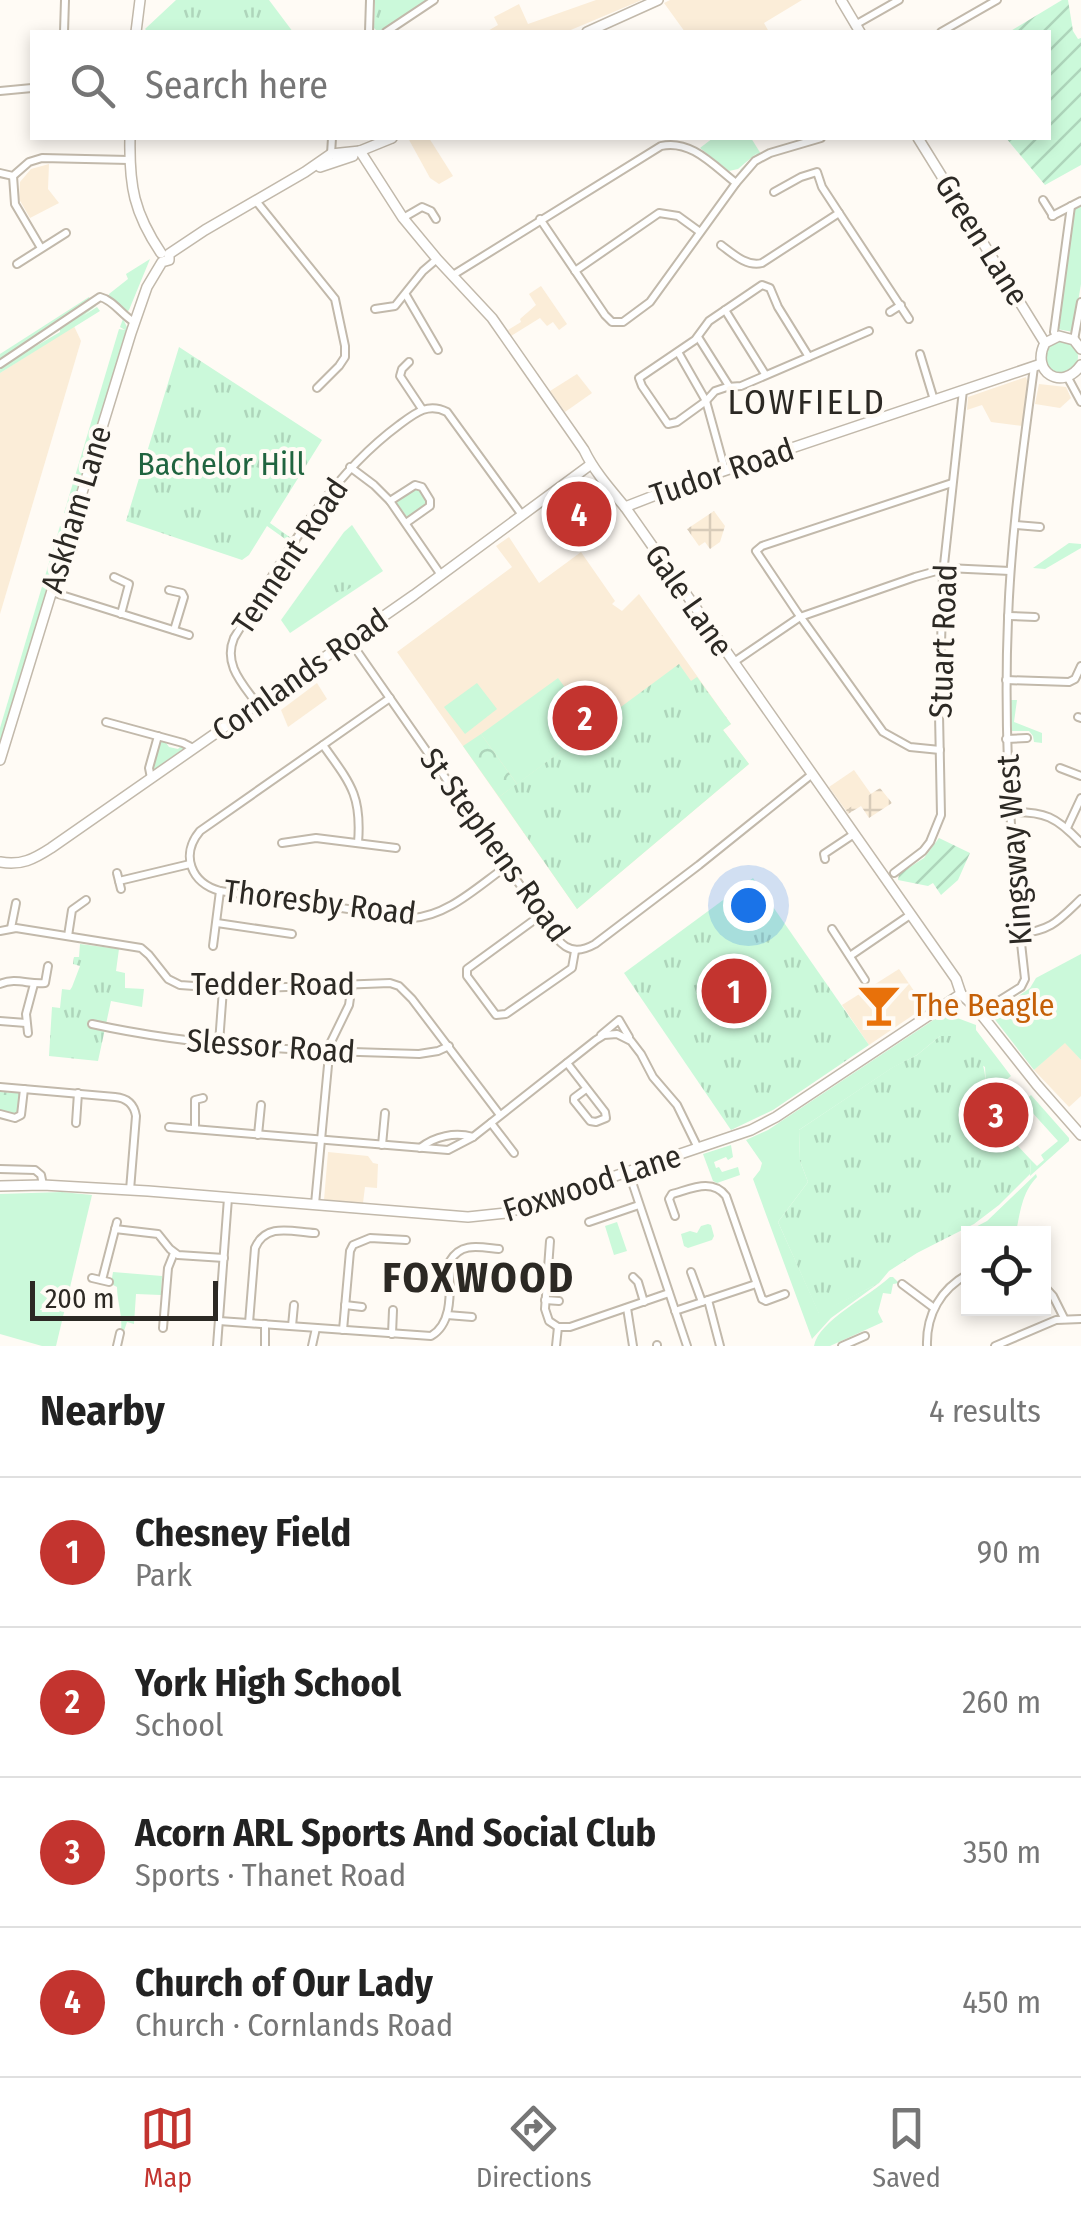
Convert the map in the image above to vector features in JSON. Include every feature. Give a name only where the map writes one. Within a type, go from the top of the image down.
[{"type":"street","points":[[64,30],[65,0]]},
{"type":"street","points":[[136,30],[140,0]]},
{"type":"street","points":[[369,30],[370,0]]},
{"type":"street","points":[[389,30],[434,0]]},
{"type":"street","points":[[590,30],[658,0]]},
{"type":"street","points":[[841,0],[858,29],[899,0]]},
{"type":"street","points":[[944,30],[997,0]]},
{"type":"street","points":[[0,91],[30,88]]},
{"type":"street","points":[[130,140],[130,183],[135,206],[164,256],[337,153],[364,153]]},
{"type":"street","points":[[334,140],[337,153]]},
{"type":"street","points":[[305,172],[364,153],[388,140]]},
{"type":"street","points":[[540,220],[608,318],[623,322],[650,302],[749,167],[763,156],[815,140]]},
{"type":"street","name":"Green Lane","points":[[919,140],[1046,343]]},
{"type":"street","points":[[453,275],[662,146],[682,141],[736,183]]},
{"type":"street","name":"Gale Lane","points":[[364,153],[404,218],[492,318],[584,450],[590,465],[624,507],[956,979],[961,994],[1081,1135]]},
{"type":"street","points":[[13,176],[42,158],[129,160]]},
{"type":"street","points":[[774,192],[826,168]]},
{"type":"street","points":[[817,172],[822,187],[909,320]]},
{"type":"street","points":[[0,173],[13,176]]},
{"type":"street","points":[[13,176],[15,204],[42,248]]},
{"type":"street","points":[[1043,200],[1054,217],[1081,202]]},
{"type":"street","points":[[256,201],[335,299],[345,357],[317,388]]},
{"type":"street","points":[[1056,337],[1071,206]]},
{"type":"street","points":[[404,218],[418,208],[431,211],[436,218]]},
{"type":"street","points":[[575,271],[660,213],[678,216],[700,232]]},
{"type":"street","points":[[721,245],[756,265],[839,214]]},
{"type":"street","points":[[17,264],[66,233]]},
{"type":"street","name":"Askham Lane","points":[[0,760],[134,322],[164,256]]},
{"type":"street","points":[[375,308],[395,306],[437,258]]},
{"type":"street","points":[[809,357],[766,285],[762,285],[709,321],[698,337],[639,378],[668,424],[677,422],[715,391],[741,386],[765,374],[809,357],[869,331]]},
{"type":"street","points":[[406,295],[438,350]]},
{"type":"street","points":[[0,364],[100,297],[134,322]]},
{"type":"street","points":[[1081,302],[1078,345],[1064,336],[1056,337],[1046,343],[1038,366],[1054,378],[1068,378],[1081,365]]},
{"type":"street","points":[[890,312],[901,305]]},
{"type":"street","points":[[725,310],[765,374]]},
{"type":"street","points":[[698,337],[730,387]]},
{"type":"street","points":[[678,352],[706,401],[725,470]]},
{"type":"street","points":[[920,354],[934,400]]},
{"type":"street","points":[[409,362],[400,376],[422,409],[442,408],[453,418],[522,515]]},
{"type":"street","name":"Tudor Road","points":[[624,507],[1038,366]]},
{"type":"street","name":"Kingsway West","points":[[993,1007],[1024,983],[1008,812],[1006,680],[1010,571],[1038,366]]},
{"type":"street","points":[[1068,378],[1081,402]]},
{"type":"street","name":"Stuart Road","points":[[894,872],[930,842],[939,825],[942,804],[943,569],[962,390]]},
{"type":"street","name":"Tennent Road","points":[[256,704],[233,668],[231,643],[319,506],[350,467],[422,409]]},
{"type":"street","name":"Cornlands Road","points":[[0,862],[18,864],[36,858],[350,641],[590,465]]},
{"type":"street","points":[[350,467],[390,501],[441,576]]},
{"type":"street","points":[[940,750],[910,747],[883,732],[757,555],[758,548],[952,483]]},
{"type":"street","points":[[390,501],[415,485],[422,487],[430,506],[406,523]]},
{"type":"street","points":[[1015,525],[1040,528]]},
{"type":"street","points":[[733,663],[800,617],[914,576],[943,569],[1010,571]]},
{"type":"street","points":[[114,577],[129,584],[121,614]]},
{"type":"street","points":[[169,590],[184,597],[174,630]]},
{"type":"street","points":[[50,592],[189,635]]},
{"type":"street","points":[[1008,616],[1035,616]]},
{"type":"street","name":"St Stephens Road","points":[[350,641],[560,943],[575,951],[595,944],[811,775]]},
{"type":"street","points":[[1006,680],[1069,682],[1081,666]]},
{"type":"street","name":"Thoresby Road","points":[[390,698],[200,831],[192,842],[190,864],[200,881],[220,891],[420,918],[441,912],[506,866]]},
{"type":"street","points":[[106,722],[193,748]]},
{"type":"street","points":[[151,778],[148,768],[158,736]]},
{"type":"street","name":"Kingsway West","points":[[1006,739],[1027,738]]},
{"type":"street","points":[[324,745],[355,796],[360,814],[358,843]]},
{"type":"street","points":[[1060,768],[1081,776]]},
{"type":"street","points":[[1067,828],[1081,798]]},
{"type":"street","points":[[1008,812],[1027,812],[1057,820],[1081,843]]},
{"type":"street","points":[[825,860],[824,854],[854,834]]},
{"type":"street","points":[[282,844],[316,838],[396,848]]},
{"type":"street","name":"Thoresby Road","points":[[119,881],[190,864]]},
{"type":"street","points":[[213,946],[220,891]]},
{"type":"street","points":[[68,936],[72,910],[86,900]]},
{"type":"street","points":[[1019,934],[1050,927],[1081,900]]},
{"type":"street","points":[[12,928],[16,904]]},
{"type":"street","points":[[850,956],[910,915]]},
{"type":"street","points":[[541,916],[467,969],[467,976],[492,1012],[506,1014],[572,968],[575,951]]},
{"type":"street","points":[[216,923],[292,934]]},
{"type":"street","name":"Tedder Road","points":[[0,931],[12,928],[141,948],[176,984],[223,989],[390,983],[399,986],[500,1115]]},
{"type":"street","points":[[832,929],[865,980]]},
{"type":"street","points":[[0,984],[14,980],[44,982],[48,966]]},
{"type":"street","points":[[0,1021],[27,1028],[26,1014],[34,984]]},
{"type":"street","points":[[315,1205],[329,1052],[332,1038],[350,1006],[352,984]]},
{"type":"street","points":[[218,1044],[223,989]]},
{"type":"street","name":"Foxwood Lane","points":[[0,1186],[130,1190],[458,1216],[514,1212],[741,1134],[776,1117],[961,994]]},
{"type":"street","points":[[169,1127],[448,1150],[473,1137],[619,1020],[652,1077],[677,1105],[698,1149]]},
{"type":"street","name":"Slessor Road","points":[[92,1024],[161,1038],[329,1052],[419,1054],[449,1046]]},
{"type":"street","points":[[596,1040],[612,1034],[632,1041]]},
{"type":"street","points":[[567,1063],[606,1112],[606,1118],[590,1121],[574,1101],[586,1089]]},
{"type":"street","points":[[0,1086],[120,1097],[133,1106],[136,1124],[130,1190]]},
{"type":"street","points":[[0,1114],[18,1117],[24,1089]]},
{"type":"street","points":[[76,1123],[78,1094]]},
{"type":"street","points":[[195,1129],[195,1100],[203,1098]]},
{"type":"street","points":[[258,1135],[261,1105]]},
{"type":"street","points":[[382,1145],[385,1113]]},
{"type":"street","points":[[491,1122],[514,1153]]},
{"type":"street","points":[[419,1149],[444,1136],[473,1137]]},
{"type":"street","points":[[0,1170],[35,1170],[41,1174],[43,1185]]},
{"type":"street","points":[[629,1173],[687,1346]]},
{"type":"street","points":[[676,1216],[669,1196],[707,1185],[723,1192],[764,1301],[785,1294]]},
{"type":"street","points":[[217,1346],[228,1198]]},
{"type":"street","points":[[588,1222],[639,1205]]},
{"type":"street","points":[[92,1278],[105,1281],[116,1225],[152,1232],[163,1238],[174,1253],[224,1258]]},
{"type":"street","points":[[249,1323],[260,1238],[272,1231],[316,1233]]},
{"type":"street","points":[[343,1330],[352,1245],[370,1238],[406,1240]]},
{"type":"street","points":[[550,1241],[545,1300],[547,1317],[558,1327],[570,1328],[669,1293]]},
{"type":"street","points":[[219,1321],[431,1336],[444,1324],[447,1315],[450,1261],[454,1254],[473,1246],[498,1249]]},
{"type":"street","points":[[163,1328],[168,1268],[174,1253]]},
{"type":"street","points":[[692,1272],[720,1346]]},
{"type":"street","points":[[632,1276],[644,1302]]},
{"type":"street","points":[[927,1346],[927,1328],[934,1308],[946,1290],[961,1279]]},
{"type":"street","points":[[675,1311],[756,1284]]},
{"type":"street","points":[[902,1284],[934,1308]]},
{"type":"street","points":[[1051,1294],[1064,1318]]},
{"type":"street","points":[[545,1300],[559,1301]]},
{"type":"street","points":[[292,1326],[294,1306]]},
{"type":"street","points":[[345,1306],[362,1307]]},
{"type":"street","points":[[627,1308],[633,1346]]},
{"type":"street","points":[[392,1334],[393,1310]]},
{"type":"street","points":[[447,1315],[472,1317]]},
{"type":"street","points":[[998,1345],[1048,1322],[1081,1319]]},
{"type":"street","points":[[264,1324],[265,1346]]},
{"type":"street","points":[[556,1346],[558,1327]]},
{"type":"street","points":[[312,1346],[316,1328]]},
{"type":"street","points":[[117,1346],[120,1333]]},
{"type":"street","points":[[409,1336],[409,1346]]},
{"type":"street","points":[[842,1346],[865,1336]]},
{"type":"shaded area","points":[[596,0],[642,0],[571,30],[489,30],[498,25],[494,17],[519,4],[528,24]]},
{"type":"shaded area","points":[[802,0],[764,23],[768,30],[684,30],[664,3]]},
{"type":"shaded area","points":[[409,140],[430,140],[453,176],[439,184],[430,178]]},
{"type":"shaded area","points":[[49,164],[48,189],[59,203],[30,218],[19,199],[20,182],[31,169]]},
{"type":"shaded area","points":[[541,286],[567,324],[559,330],[553,322],[547,326],[540,318],[511,336],[508,330],[536,305],[529,294]]},
{"type":"shaded area","points":[[74,326],[81,341],[0,614],[0,373]]},
{"type":"shaded area","points":[[577,374],[592,393],[565,412],[550,391]]},
{"type":"shaded area","points":[[1026,377],[1023,426],[991,422],[982,405],[967,410],[968,397]]},
{"type":"shaded area","points":[[1039,384],[1066,387],[1071,398],[1060,408],[1035,404]]},
{"type":"shaded area","points":[[714,511],[725,526],[720,542],[710,549],[705,542],[699,546],[687,529]]},
{"type":"shaded area","points":[[509,537],[539,583],[581,552],[615,601],[612,604],[622,611],[639,594],[731,724],[723,730],[749,764],[577,909],[397,652],[512,567],[496,546]]},
{"type":"shaded area","points":[[317,683],[327,699],[288,727],[281,710]]},
{"type":"shaded area","points":[[854,770],[871,794],[847,812],[829,787]]},
{"type":"shaded area","points":[[880,788],[892,803],[869,818],[861,806],[848,814],[846,810]]},
{"type":"shaded area","points":[[899,969],[925,1007],[869,1045],[842,1005]]},
{"type":"shaded area","points":[[1065,1042],[1081,1060],[1081,1096],[1069,1107],[1034,1070]]},
{"type":"shaded area","points":[[328,1152],[368,1156],[378,1164],[377,1188],[365,1187],[363,1203],[324,1200]]},
{"type":"green space","points":[[176,0],[269,0],[292,30],[146,30]]},
{"type":"green space","points":[[375,0],[427,0],[381,30],[374,28]]},
{"type":"green space","points":[[1068,0],[1073,31],[1081,38],[1081,165],[1045,185],[1008,140],[1051,140],[1051,30],[1012,30]]},
{"type":"green space","points":[[710,140],[752,140],[761,154],[742,171],[758,152],[738,169],[729,171],[700,148]]},
{"type":"green space","points":[[1081,203],[1081,284],[1073,332],[1057,329],[1075,207]]},
{"type":"green space","points":[[150,259],[125,314],[109,294],[128,279],[126,274]]},
{"type":"green space","points":[[89,297],[91,300],[0,360],[0,354]]},
{"type":"green space","points":[[94,303],[96,306],[83,316],[97,307],[100,311],[0,373],[0,367],[60,332],[60,326]]},
{"type":"green space","points":[[123,319],[127,327],[73,510],[64,513],[119,329],[125,330],[120,327]]},
{"type":"green space","points":[[1061,340],[1073,345],[1078,357],[1073,369],[1061,374],[1049,369],[1044,357],[1049,345]]},
{"type":"green space","name":"Bachelor Hill","points":[[179,347],[322,440],[270,523],[291,538],[288,541],[267,526],[242,560],[126,521]]},
{"type":"green space","points":[[416,486],[429,502],[407,517],[396,502]]},
{"type":"green space","points":[[352,525],[383,571],[290,633],[281,620]]},
{"type":"green space","points":[[60,526],[66,529],[0,747],[0,728]]},
{"type":"green space","points":[[1069,543],[1081,544],[1081,548],[1045,569],[1033,568]]},
{"type":"green space","points":[[340,558],[349,561],[362,581],[332,593],[322,583],[324,574]]},
{"type":"green space","points":[[679,664],[691,681],[697,677],[731,724],[723,730],[749,764],[577,909],[499,797]]},
{"type":"green space","points":[[558,678],[594,727],[517,784],[481,734]]},
{"type":"green space","points":[[477,683],[497,709],[465,734],[444,707]]},
{"type":"green space","points":[[1009,700],[1017,700],[1014,722],[1042,733],[1042,743],[1034,742],[1029,731],[1011,731]]},
{"type":"green space","points":[[481,734],[517,784],[499,797],[463,746]]},
{"type":"green space","points":[[164,740],[169,747],[178,749],[178,744],[184,748],[154,770],[150,766],[158,743]]},
{"type":"green space","points":[[939,838],[970,853],[958,880],[941,895],[933,883],[928,886],[898,880],[899,874],[924,858]]},
{"type":"green space","points":[[753,878],[869,1045],[773,1110],[731,1130],[624,973]]},
{"type":"green space","points":[[80,944],[119,949],[116,971],[125,973],[125,988],[144,989],[142,1007],[111,1001],[98,1061],[49,1056],[52,1007],[60,1008],[62,989],[72,987],[80,966],[73,964],[74,957],[79,957]]},
{"type":"green space","points":[[1081,954],[1081,1060],[1065,1043],[1034,1070],[993,1017],[999,1003],[1023,989],[1000,1009],[1030,988],[1036,978]]},
{"type":"green space","points":[[944,1013],[976,1025],[1011,1076],[994,1090],[986,1085],[985,1067],[940,1036],[917,1055],[799,1130],[800,1161],[808,1182],[778,1222],[819,1313],[879,1283],[831,1318],[812,1339],[753,1179],[762,1163],[746,1140],[768,1130]]},
{"type":"green space","points":[[940,1036],[965,1036],[978,1052],[986,1085],[962,1116],[994,1137],[1004,1131],[1031,1160],[1030,1174],[974,1224],[961,1226],[961,1231],[889,1271],[879,1283],[819,1314],[778,1222],[808,1182],[800,1161],[799,1130],[917,1055]]},
{"type":"green space","points":[[0,1092],[20,1093],[16,1115],[0,1112]]},
{"type":"green space","points":[[1031,1095],[1069,1141],[1030,1176],[1031,1160],[1037,1166],[1044,1160],[1041,1155],[1058,1141],[1030,1110],[1015,1120]]},
{"type":"green space","points":[[731,1145],[733,1157],[714,1162],[722,1172],[738,1167],[740,1175],[717,1183],[703,1154]]},
{"type":"green space","points":[[1036,1174],[1022,1203],[1017,1226],[977,1226]]},
{"type":"green space","points":[[0,1194],[92,1195],[56,1346],[42,1346],[0,1334]]},
{"type":"green space","points":[[617,1222],[627,1251],[614,1255],[605,1226]]},
{"type":"green space","points":[[708,1224],[712,1240],[684,1246],[681,1234],[697,1233]]},
{"type":"green space","points":[[113,1272],[162,1276],[161,1295],[136,1294],[134,1324],[127,1322],[124,1331],[117,1287],[111,1284]]},
{"type":"green space","points":[[890,1277],[899,1283],[893,1284],[891,1294],[883,1293],[878,1312],[883,1322],[830,1346],[814,1346],[825,1327]]},
{"type":"place","name":"Church of Our Lady","points":[[579,514]]},
{"type":"place","name":"York High School","points":[[585,718]]},
{"type":"place","name":"Chesney Field","points":[[734,991]]},
{"type":"place","name":"The Beagle","points":[[879,1005]]},
{"type":"place","name":"Acorn ARL Sports And Social Club","points":[[996,1115]]},
{"type":"district","name":"LOWFIELD","points":[[807,402]]},
{"type":"district","name":"FOXWOOD","points":[[479,1278]]}]
